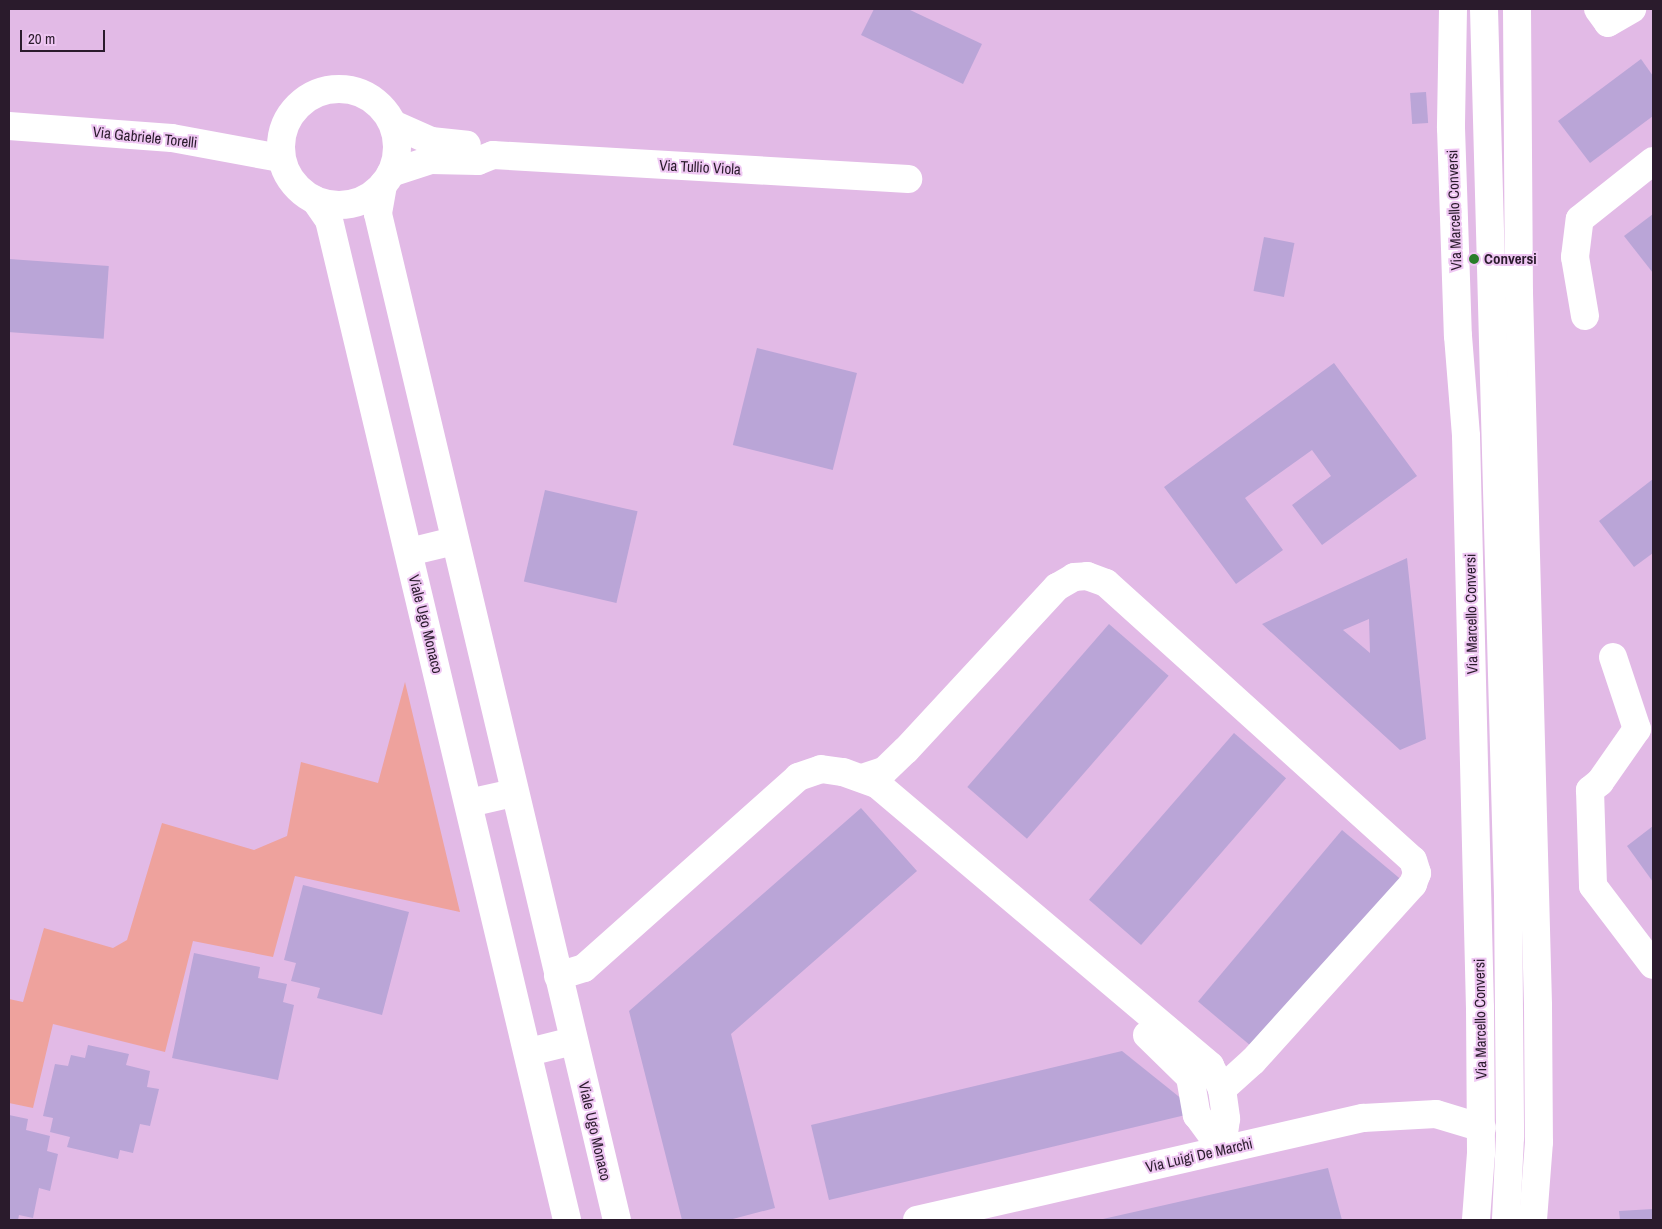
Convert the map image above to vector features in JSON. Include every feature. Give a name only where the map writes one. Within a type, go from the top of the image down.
[{"type":"street","name":"Via Marcello Conversi","points":[[1452,9],[1451,128],[1458,336],[1467,455],[1482,1128],[1476,1220]]},
{"type":"street","name":"Via Marcello Conversi","points":[[1484,9],[1508,897],[1510,1137],[1506,1220]]},
{"type":"street","points":[[1517,9],[1518,293],[1538,1006],[1539,1142],[1533,1220]]},
{"type":"street","points":[[1598,9],[1608,23],[1632,9]]},
{"type":"street","points":[[348,90],[372,98],[393,124],[397,141],[387,179],[368,197],[351,204],[333,204],[315,200],[294,182],[280,158],[285,123],[307,98],[323,91],[348,90]]},
{"type":"street","name":"Via Tullio Viola","points":[[393,124],[431,142],[480,146],[493,155]]},
{"type":"street","name":"Via Gabriele Torelli","points":[[9,126],[172,138],[280,158]]},
{"type":"street","name":"Via Tullio Viola","points":[[387,179],[431,160],[478,161],[493,155],[908,179]]},
{"type":"street","points":[[1585,316],[1575,257],[1580,219],[1653,160]]},
{"type":"street","name":"Viale Ugo Monaco","points":[[387,179],[378,214],[513,793],[617,1220]]},
{"type":"street","name":"Viale Ugo Monaco","points":[[315,200],[329,220],[529,1052],[567,1220]]},
{"type":"street","points":[[409,552],[454,541]]},
{"type":"street","points":[[862,778],[884,771],[906,750],[1057,587],[1074,577],[1087,576],[1106,583],[1413,860],[1417,873],[1406,891],[1253,1060],[1222,1089]]},
{"type":"street","points":[[1613,657],[1637,729],[1600,782],[1590,790],[1593,886],[1653,965]]},
{"type":"street","points":[[558,976],[584,968],[798,777],[821,770],[862,778],[878,785],[1210,1066],[1222,1089],[1226,1119],[1222,1149]]},
{"type":"street","points":[[862,778],[1170,1056],[1190,1077],[1197,1115],[1222,1149]]},
{"type":"street","points":[[469,803],[513,793]]},
{"type":"street","points":[[529,1052],[574,1041]]},
{"type":"street","name":"Via Luigi De Marchi","points":[[916,1220],[1363,1118],[1436,1114],[1482,1128]]},
{"type":"shaded area","points":[[405,682],[460,912],[295,876],[273,957],[193,941],[165,1052],[53,1024],[33,1108],[9,1103],[9,999],[23,1002],[44,928],[113,948],[127,940],[162,823],[254,850],[287,836],[301,762],[378,783]]},
{"type":"building","points":[[874,9],[908,9],[982,44],[963,84],[861,35]]},
{"type":"building","points":[[1641,59],[1653,76],[1653,116],[1590,163],[1558,121]]},
{"type":"building","points":[[1426,92],[1428,123],[1412,124],[1410,93]]},
{"type":"building","points":[[1653,214],[1653,273],[1624,236]]},
{"type":"building","points":[[1264,237],[1294,243],[1284,297],[1254,291]]},
{"type":"building","points":[[9,259],[109,266],[104,339],[9,332]]},
{"type":"building","points":[[757,348],[857,373],[833,470],[733,445]]},
{"type":"building","points":[[1334,363],[1417,476],[1322,545],[1292,505],[1331,476],[1312,450],[1245,498],[1283,550],[1236,584],[1164,487]]},
{"type":"building","points":[[1653,479],[1653,553],[1634,567],[1599,521]]},
{"type":"building","points":[[545,490],[638,511],[616,603],[524,582]]},
{"type":"building","points":[[1407,558],[1426,739],[1400,750],[1262,624]],"holes":[[[1369,619],[1370,653],[1343,630]]]},
{"type":"building","points":[[1109,624],[1169,676],[1027,839],[967,787]]},
{"type":"building","points":[[1234,733],[1286,778],[1141,945],[1089,900]]},
{"type":"building","points":[[861,808],[917,871],[731,1034],[775,1208],[729,1220],[682,1220],[629,1011]]},
{"type":"building","points":[[1653,826],[1653,882],[1627,846]]},
{"type":"building","points":[[1342,830],[1401,879],[1257,1051],[1198,1002]]},
{"type":"building","points":[[303,885],[409,912],[382,1015],[317,998],[320,988],[291,981],[296,963],[284,960]]},
{"type":"building","points":[[194,953],[260,967],[258,978],[287,984],[283,1002],[294,1005],[278,1080],[172,1058]]},
{"type":"building","points":[[88,1045],[129,1054],[126,1065],[150,1071],[147,1087],[159,1089],[150,1126],[140,1124],[133,1153],[120,1150],[118,1159],[67,1147],[70,1137],[50,1132],[53,1118],[43,1116],[55,1064],[68,1066],[71,1055],[85,1058]]},
{"type":"building","points":[[1122,1051],[1198,1112],[829,1200],[811,1125]]},
{"type":"building","points":[[9,1115],[28,1119],[26,1130],[50,1136],[47,1151],[58,1154],[50,1191],[39,1188],[33,1218],[19,1215],[18,1220],[9,1220]]},
{"type":"building","points":[[1328,1168],[1342,1220],[1103,1220],[1103,1219]]},
{"type":"building","points":[[1653,1209],[1653,1220],[1620,1220],[1619,1211]]},
{"type":"place","name":"Conversi","points":[[1474,259]]}]
